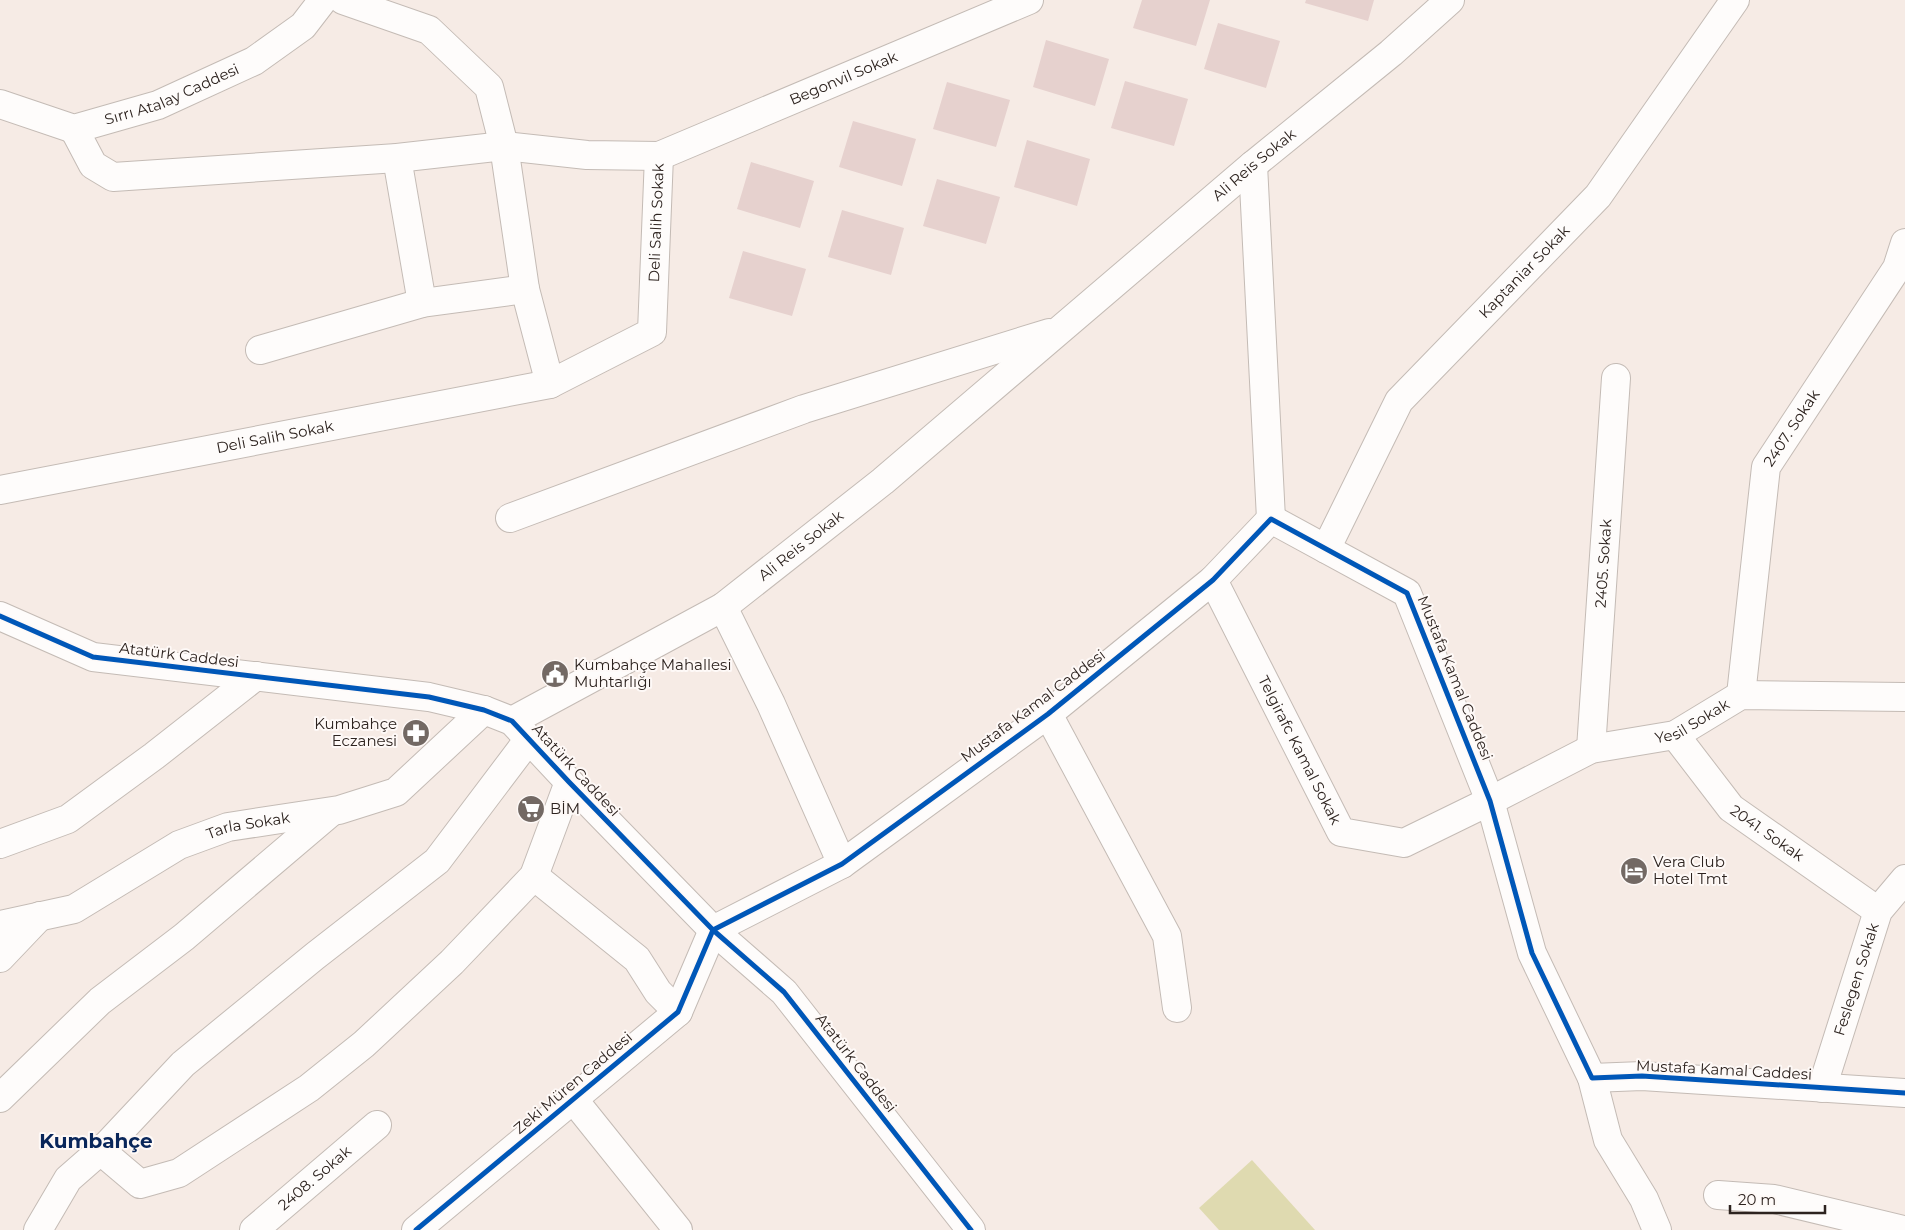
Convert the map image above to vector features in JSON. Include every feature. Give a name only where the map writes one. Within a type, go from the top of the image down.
[{"type":"street","name":"Sırrı Atalay Caddesi","points":[[74,129],[158,105],[254,61],[303,26],[323,0]]},
{"type":"street","points":[[342,0],[429,30],[489,87],[504,146],[525,289],[550,384]]},
{"type":"street","name":"Begonvil Sokak","points":[[659,156],[1029,0]]},
{"type":"street","name":"Ali Reis Sokak","points":[[520,730],[723,607],[883,482],[1253,165],[1391,53],[1450,0]]},
{"type":"street","name":"Kaptaniar Sokak","points":[[1326,549],[1399,401],[1598,196],[1736,0]]},
{"type":"street","points":[[0,104],[74,129]]},
{"type":"street","name":"Deli Salih Sokak","points":[[0,490],[550,384],[652,332],[659,156],[587,155],[504,146],[398,158],[113,177],[93,165],[74,129]]},
{"type":"street","points":[[398,158],[422,303]]},
{"type":"street","points":[[1253,165],[1271,520]]},
{"type":"street","name":"2407. Sokak","points":[[1741,695],[1766,467],[1897,268],[1905,243]]},
{"type":"street","points":[[260,350],[422,303],[525,289]]},
{"type":"street","name":"Ali Reis Sokak","points":[[510,518],[804,409],[1060,330]]},
{"type":"street","name":"2405. Sokak","points":[[1591,749],[1616,378]]},
{"type":"street","name":"Mustafa Kamal Caddesi","points":[[713,930],[842,864],[1048,714],[1213,580],[1271,520],[1407,593],[1490,801],[1532,954],[1592,1078],[1642,1076],[1905,1093]]},
{"type":"street","name":"Telgirafc Kamal Sokak","points":[[1213,580],[1341,832],[1404,843],[1490,801]]},
{"type":"street","points":[[723,607],[771,704],[842,864]]},
{"type":"street","name":"Atatürk Caddesi","points":[[0,616],[93,657],[429,697],[484,710],[520,730],[713,930],[784,992],[971,1230]]},
{"type":"street","points":[[0,844],[68,819],[154,756],[256,676]]},
{"type":"street","name":"Yesil Sokak","points":[[1490,801],[1591,749],[1675,736],[1741,695],[1905,697]]},
{"type":"street","name":"Tarla Sokak","points":[[0,925],[74,909],[180,845],[228,827],[331,812],[396,792],[484,710]]},
{"type":"street","points":[[1048,714],[1167,936],[1177,1008]]},
{"type":"street","points":[[38,1230],[68,1179],[101,1151],[183,1064],[315,956],[437,861],[520,730]]},
{"type":"street","name":"2041. Sokak","points":[[1675,736],[1731,808],[1878,911]]},
{"type":"street","points":[[101,1151],[140,1184],[179,1173],[309,1088],[364,1044],[452,962],[534,876],[569,782]]},
{"type":"street","points":[[0,1098],[100,1001],[184,937],[331,812]]},
{"type":"street","points":[[534,876],[637,959],[658,992],[678,1012]]},
{"type":"street","name":"Feslegen Sokak","points":[[1822,1088],[1878,911],[1905,879]]},
{"type":"street","points":[[0,958],[40,916]]},
{"type":"street","name":"Zeki Müren Caddesi","points":[[416,1230],[678,1012],[713,930]]},
{"type":"street","points":[[1592,1078],[1608,1140],[1644,1198],[1657,1230]]},
{"type":"street","points":[[573,1099],[678,1230]]},
{"type":"street","name":"2408. Sokak","points":[[254,1230],[377,1126]]},
{"type":"street","points":[[1718,1195],[1774,1199],[1903,1230]]},
{"type":"shaded area","points":[[1252,1160],[1315,1230],[1219,1230],[1199,1208]]},
{"type":"building","points":[[1142,0],[1210,0],[1196,46],[1133,28]]},
{"type":"building","points":[[1306,0],[1374,0],[1368,21],[1305,3]]},
{"type":"building","points":[[1218,23],[1280,41],[1266,88],[1204,69]]},
{"type":"building","points":[[1046,40],[1109,59],[1095,106],[1033,87]]},
{"type":"building","points":[[1125,81],[1188,99],[1174,146],[1111,128]]},
{"type":"building","points":[[947,82],[1010,100],[996,147],[933,129]]},
{"type":"building","points":[[853,121],[916,139],[902,186],[839,167]]},
{"type":"building","points":[[1027,140],[1090,159],[1077,206],[1014,187]]},
{"type":"building","points":[[751,162],[814,181],[800,228],[737,209]]},
{"type":"building","points":[[937,179],[1000,197],[986,244],[923,226]]},
{"type":"building","points":[[842,210],[904,228],[891,275],[828,257]]},
{"type":"building","points":[[743,251],[806,269],[792,316],[729,298]]},
{"type":"cycle path","points":[[416,1230],[678,1012],[713,930],[842,864],[1048,714],[1213,580],[1271,519],[1407,593],[1490,801],[1532,953],[1592,1078],[1642,1076],[1905,1093]]},
{"type":"cycle path","points":[[0,616],[93,657],[429,697],[484,710],[512,721],[713,930],[784,992],[971,1230]]},
{"type":"place","name":"Kumbahçe Mahallesi Muhtarlığı","points":[[555,674]]},
{"type":"place","name":"Kumbahçe Eczanesi","points":[[416,733]]},
{"type":"place","name":"BİM","points":[[531,809]]},
{"type":"place","name":"Vera Club Hotel Tmt","points":[[1634,871]]},
{"type":"district","name":"Kumbahçe","points":[[96,1141]]}]
